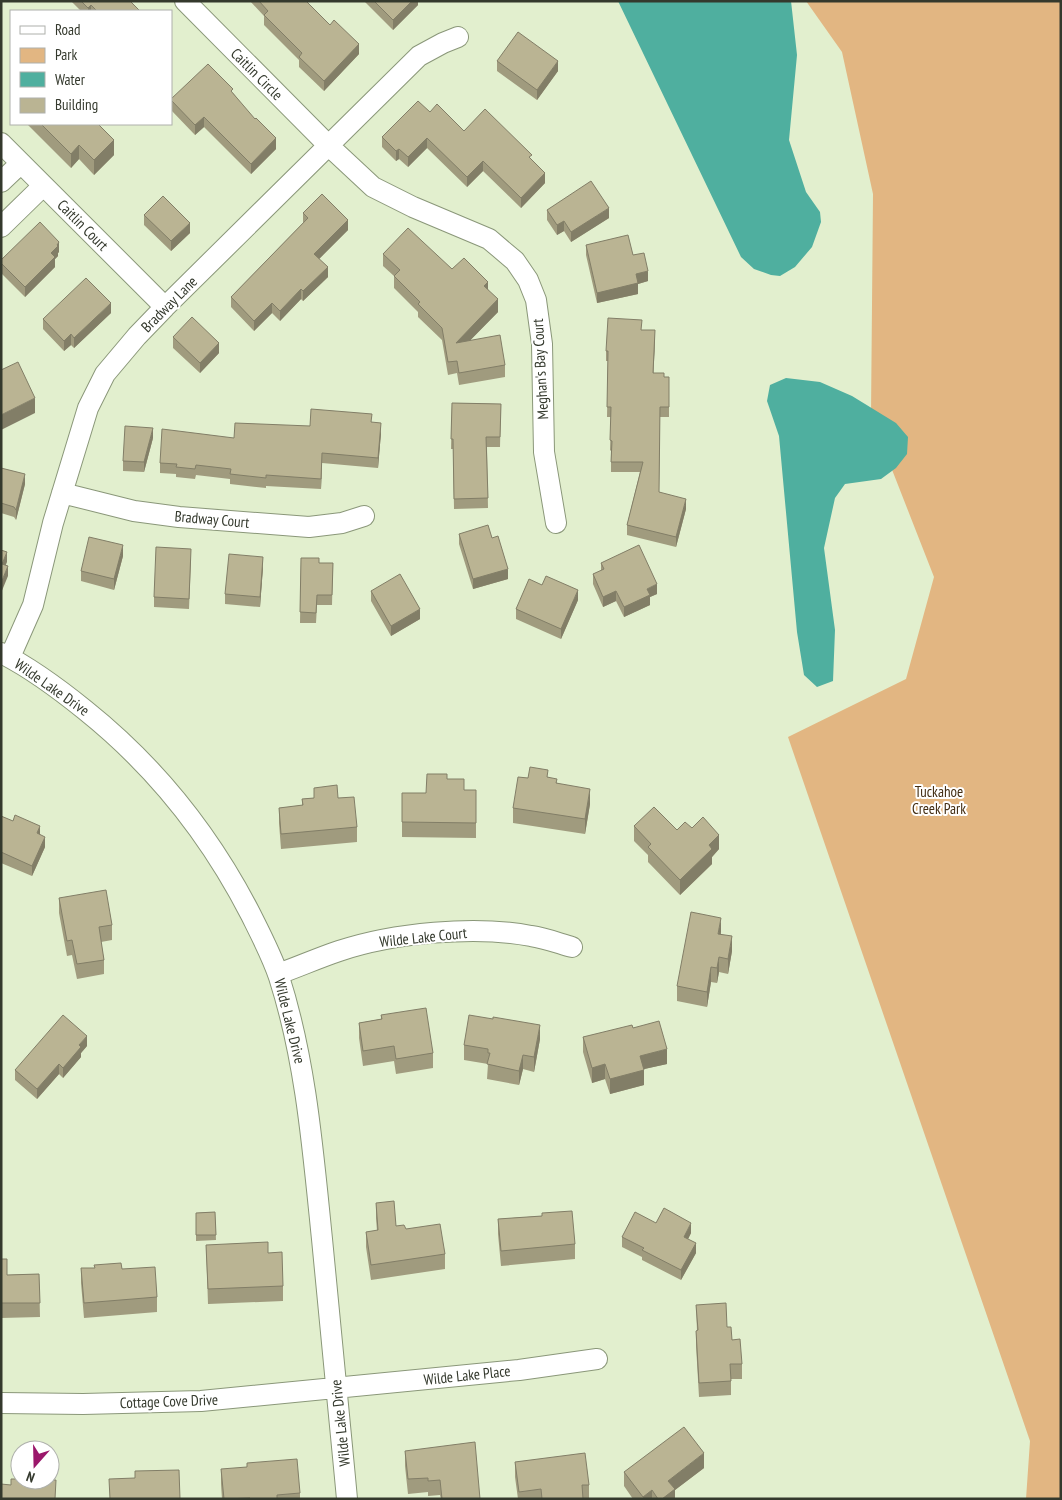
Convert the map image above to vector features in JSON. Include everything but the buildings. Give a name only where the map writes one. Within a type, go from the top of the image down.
[{"type":"street","name":"Caitlin Circle","points":[[185,1],[329,146]]},
{"type":"street","name":"Bradway Lane","points":[[6,655],[33,605],[62,493],[88,408],[105,374],[137,336],[165,307],[420,56],[458,37]]},
{"type":"street","name":"Caitlin Court","points":[[1,144],[165,307]]},
{"type":"street","name":"Meghan's Bay Court","points":[[329,146],[373,187],[383,193],[490,239],[515,261],[528,280],[536,300],[542,344],[544,452],[556,523]]},
{"type":"street","points":[[1,182],[21,163]]},
{"type":"street","points":[[1,227],[43,186]]},
{"type":"street","name":"Bradway Court","points":[[62,493],[134,511],[180,517],[309,526],[342,523],[364,516]]},
{"type":"street","name":"Wilde Lake Drive","points":[[6,655],[70,698],[101,722],[166,786],[189,815],[235,884],[278,974],[294,1030],[303,1073],[319,1208],[347,1499]]},
{"type":"street","name":"Wilde Lake Court","points":[[278,974],[340,950],[388,939],[443,932],[491,932],[531,936],[572,947]]},
{"type":"street","name":"Wilde Lake Place","points":[[336,1388],[519,1370],[597,1358]]},
{"type":"street","name":"Cottage Cove Drive","points":[[1,1403],[83,1404],[201,1400],[336,1388]]},
{"type":"green space","name":"Tuckahoe Creek Park","points":[[806,1],[1061,1],[1061,1499],[1026,1499],[1030,1441],[788,737],[906,679],[934,577],[871,416],[873,194],[842,52]]},
{"type":"water","points":[[618,1],[791,1],[797,55],[789,140],[806,192],[820,212],[821,222],[812,247],[795,267],[780,276],[771,275],[754,269],[741,257]]},
{"type":"water","points":[[786,378],[820,382],[852,396],[896,423],[908,437],[907,454],[896,468],[881,479],[845,484],[835,498],[824,548],[835,630],[833,681],[817,687],[804,675],[797,632],[779,436],[767,401],[770,385]]}]
